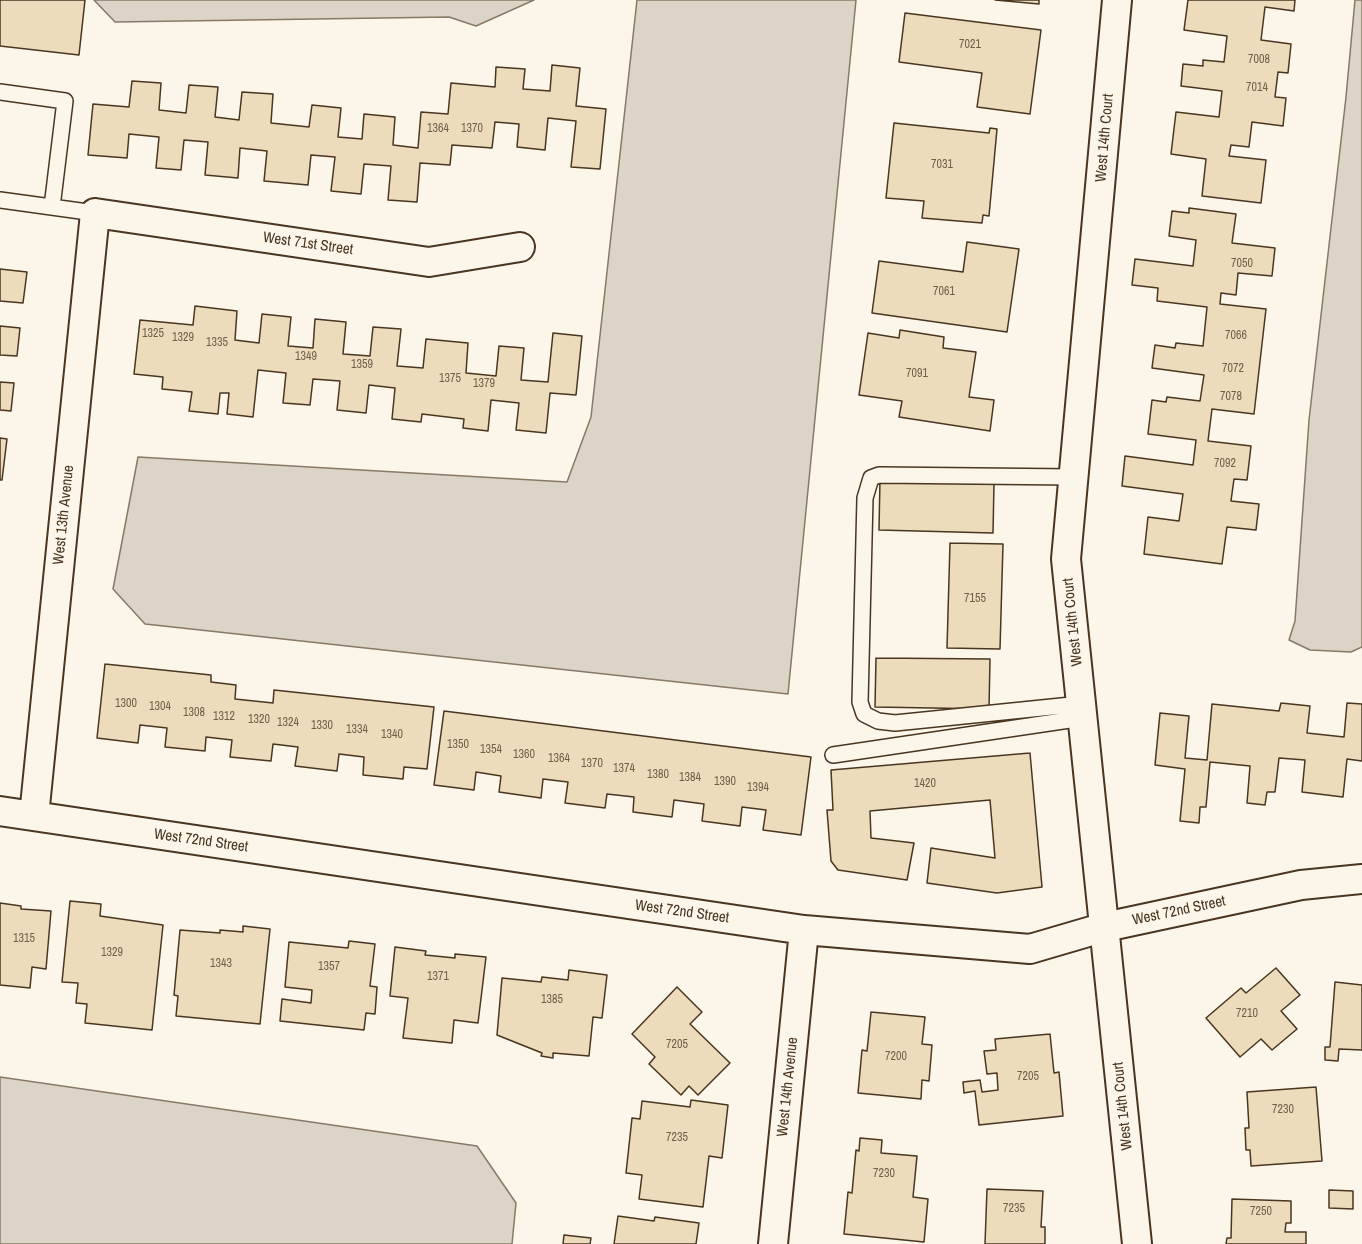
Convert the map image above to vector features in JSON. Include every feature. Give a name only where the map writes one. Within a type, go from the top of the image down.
[{"type":"street","name":"West 14th Court","points":[[1117,0],[1066,559],[1137,1244]]},
{"type":"street","name":"West 71st Street","points":[[95,213],[429,262],[520,247]]},
{"type":"street","name":"West 13th Avenue","points":[[34,816],[95,213]]},
{"type":"street","name":"West 72nd Street","points":[[0,811],[804,930],[1030,949],[1105,927],[1301,885],[1362,879]]},
{"type":"street","name":"West 14th Avenue","points":[[773,1244],[804,930]]},
{"type":"lane","points":[[0,92],[65,101],[52,207]]},
{"type":"lane","points":[[0,200],[95,213]]},
{"type":"lane","points":[[1073,477],[879,475],[871,478],[865,498],[860,702],[864,714],[878,721],[896,723],[1082,711]]},
{"type":"lane","points":[[833,755],[1082,711]]},
{"type":"shaded area","points":[[94,0],[534,0],[476,26],[449,17],[115,22]]},
{"type":"shaded area","points":[[637,0],[856,0],[788,694],[145,624],[113,589],[138,457],[567,482],[591,417]]},
{"type":"shaded area","points":[[1355,0],[1362,0],[1362,647],[1351,652],[1310,650],[1289,640],[1295,621],[1309,420]]},
{"type":"shaded area","points":[[0,1077],[477,1146],[516,1203],[512,1244],[0,1244]]},
{"type":"building","points":[[0,0],[85,0],[79,55],[0,46]]},
{"type":"building","points":[[995,0],[1039,0],[1039,4]]},
{"type":"building","points":[[1188,0],[1295,0],[1294,11],[1265,7],[1261,40],[1291,44],[1288,73],[1278,72],[1275,97],[1286,98],[1283,126],[1252,122],[1249,147],[1231,145],[1229,156],[1266,160],[1261,203],[1202,196],[1206,159],[1171,154],[1176,112],[1219,117],[1222,91],[1181,86],[1183,64],[1203,66],[1203,60],[1224,62],[1227,36],[1184,30]]},
{"type":"building","points":[[905,13],[1041,30],[1030,114],[977,107],[982,73],[899,62]]},
{"type":"building","points":[[552,65],[580,68],[576,106],[606,109],[600,169],[571,167],[576,121],[548,118],[545,150],[517,147],[519,124],[495,122],[492,148],[452,145],[450,165],[420,163],[417,202],[388,200],[391,166],[364,164],[361,194],[331,191],[335,157],[311,155],[308,185],[264,181],[267,151],[240,148],[238,178],[205,175],[208,142],[184,140],[181,170],[156,168],[159,137],[129,134],[127,158],[88,155],[93,104],[129,107],[132,81],[161,83],[159,110],[186,113],[189,85],[218,87],[215,117],[239,120],[242,92],[273,94],[271,123],[309,127],[312,105],[341,108],[338,137],[362,139],[364,114],[395,117],[393,145],[418,148],[421,112],[448,114],[451,83],[495,87],[496,67],[525,69],[523,89],[550,91]]},
{"type":"building","points":[[894,123],[989,133],[990,128],[997,129],[989,216],[983,215],[982,223],[922,218],[924,201],[886,198]]},
{"type":"building","points":[[1189,208],[1236,214],[1232,243],[1275,248],[1272,276],[1238,273],[1236,295],[1221,293],[1220,304],[1266,309],[1254,414],[1212,409],[1208,441],[1251,446],[1247,480],[1234,479],[1231,501],[1259,504],[1256,530],[1227,527],[1222,564],[1144,554],[1148,517],[1179,521],[1183,494],[1122,486],[1125,456],[1193,465],[1196,440],[1148,434],[1152,400],[1166,402],[1167,397],[1200,401],[1204,375],[1152,368],[1155,345],[1175,348],[1176,343],[1203,346],[1207,307],[1157,301],[1158,288],[1132,285],[1135,259],[1193,266],[1196,240],[1169,236],[1172,211],[1189,213]]},
{"type":"building","points":[[967,242],[1019,249],[1007,332],[872,313],[879,261],[963,272]]},
{"type":"building","points":[[0,269],[27,272],[23,303],[0,301]]},
{"type":"building","points":[[195,306],[237,311],[235,340],[259,343],[262,314],[291,317],[288,346],[313,348],[315,319],[346,322],[343,354],[370,356],[373,327],[401,329],[397,366],[423,368],[426,339],[468,343],[466,373],[496,376],[499,346],[524,348],[521,380],[548,382],[553,333],[582,336],[576,395],[550,393],[546,433],[516,430],[519,403],[491,400],[488,431],[463,428],[464,419],[422,414],[421,422],[392,419],[395,388],[369,385],[366,413],[337,410],[340,381],[313,379],[310,405],[283,403],[286,373],[258,370],[253,417],[227,414],[229,393],[220,393],[218,414],[189,411],[192,392],[162,389],[163,377],[134,374],[140,320],[193,325]]},
{"type":"building","points":[[0,326],[20,328],[17,356],[0,355]]},
{"type":"building","points":[[900,330],[944,337],[943,348],[976,352],[969,397],[994,400],[990,431],[899,417],[902,401],[859,395],[868,333],[899,338]]},
{"type":"building","points":[[0,382],[14,383],[11,411],[0,410]]},
{"type":"building","points":[[0,438],[7,439],[2,480],[0,480]]},
{"type":"building","points":[[880,479],[994,483],[993,533],[879,530]]},
{"type":"building","points":[[950,543],[1003,544],[1000,649],[947,648]]},
{"type":"building","points":[[876,658],[990,659],[989,709],[875,707]]},
{"type":"building","points":[[105,664],[211,675],[211,682],[236,685],[235,699],[273,703],[274,690],[434,707],[427,769],[404,767],[403,779],[363,775],[364,757],[339,754],[337,771],[295,766],[298,747],[273,744],[271,761],[230,757],[232,740],[206,737],[205,751],[165,747],[167,728],[140,725],[138,743],[97,738]]},
{"type":"building","points":[[1281,703],[1310,706],[1307,733],[1344,737],[1347,703],[1362,704],[1362,761],[1347,759],[1343,797],[1302,792],[1305,760],[1279,758],[1275,792],[1267,792],[1265,805],[1247,803],[1250,766],[1210,762],[1206,807],[1200,807],[1199,823],[1180,821],[1185,769],[1155,765],[1160,713],[1189,716],[1185,758],[1207,760],[1212,704],[1279,711]]},
{"type":"building","points":[[444,711],[811,757],[801,835],[763,830],[766,810],[742,807],[740,826],[702,821],[704,804],[674,800],[672,817],[633,812],[634,797],[607,794],[605,808],[565,803],[568,782],[543,779],[541,798],[499,792],[501,776],[476,772],[474,790],[434,785]]},
{"type":"building","points":[[1030,753],[1042,887],[997,893],[927,883],[931,848],[995,858],[990,800],[870,811],[871,838],[914,843],[907,880],[838,870],[831,861],[827,810],[833,810],[831,770]]},
{"type":"building","points":[[70,901],[101,904],[100,916],[163,925],[152,1030],[85,1023],[87,1004],[76,1003],[78,983],[62,982]]},
{"type":"building","points":[[0,903],[21,906],[21,909],[51,911],[46,969],[32,967],[30,988],[0,985]]},
{"type":"building","points":[[243,926],[270,929],[260,1024],[176,1016],[178,996],[174,995],[180,930],[243,932]]},
{"type":"building","points":[[349,941],[375,944],[370,986],[377,987],[375,1014],[366,1013],[364,1030],[280,1021],[282,999],[311,1003],[312,990],[285,987],[289,942],[348,948]]},
{"type":"building","points":[[395,947],[426,951],[425,955],[455,958],[455,954],[486,957],[478,1023],[454,1020],[452,1043],[403,1038],[408,998],[390,996]]},
{"type":"building","points":[[1276,968],[1300,995],[1281,1011],[1297,1029],[1272,1050],[1261,1039],[1240,1057],[1206,1018],[1241,988],[1246,993]]},
{"type":"building","points":[[569,970],[607,975],[602,1018],[593,1017],[589,1056],[553,1053],[553,1058],[541,1056],[542,1053],[497,1035],[502,978],[541,982],[542,977],[568,980]]},
{"type":"building","points":[[1335,982],[1362,985],[1362,1050],[1339,1049],[1338,1061],[1325,1060],[1325,1047],[1330,1047]]},
{"type":"building","points":[[677,987],[702,1012],[690,1024],[730,1063],[698,1095],[689,1086],[681,1095],[649,1064],[655,1057],[632,1034]]},
{"type":"building","points":[[871,1012],[925,1017],[922,1044],[932,1045],[929,1081],[922,1080],[921,1099],[858,1093],[862,1050],[867,1051]]},
{"type":"building","points":[[1050,1034],[1054,1073],[1059,1072],[1063,1116],[979,1125],[975,1091],[964,1093],[963,1082],[980,1080],[982,1092],[998,1090],[997,1073],[987,1074],[984,1051],[996,1050],[995,1039]]},
{"type":"building","points":[[1316,1087],[1322,1161],[1251,1166],[1250,1150],[1246,1150],[1245,1128],[1249,1128],[1247,1092]]},
{"type":"building","points":[[691,1100],[728,1105],[722,1158],[709,1156],[703,1207],[639,1199],[642,1175],[626,1173],[632,1118],[640,1119],[642,1101],[690,1107]]},
{"type":"building","points":[[860,1138],[882,1140],[881,1153],[917,1156],[913,1197],[928,1199],[924,1242],[844,1234],[848,1192],[852,1193],[856,1150],[859,1151]]},
{"type":"building","points":[[987,1189],[1043,1191],[1041,1227],[1045,1227],[1045,1244],[985,1244]]},
{"type":"building","points":[[1329,1190],[1353,1191],[1353,1209],[1329,1208]]},
{"type":"building","points":[[1232,1199],[1291,1201],[1291,1223],[1286,1223],[1285,1232],[1306,1232],[1306,1244],[1226,1244],[1227,1238],[1231,1238]]},
{"type":"building","points":[[618,1216],[654,1221],[655,1217],[699,1223],[696,1244],[614,1244]]},
{"type":"building","points":[[564,1235],[591,1238],[590,1244],[563,1244]]}]
